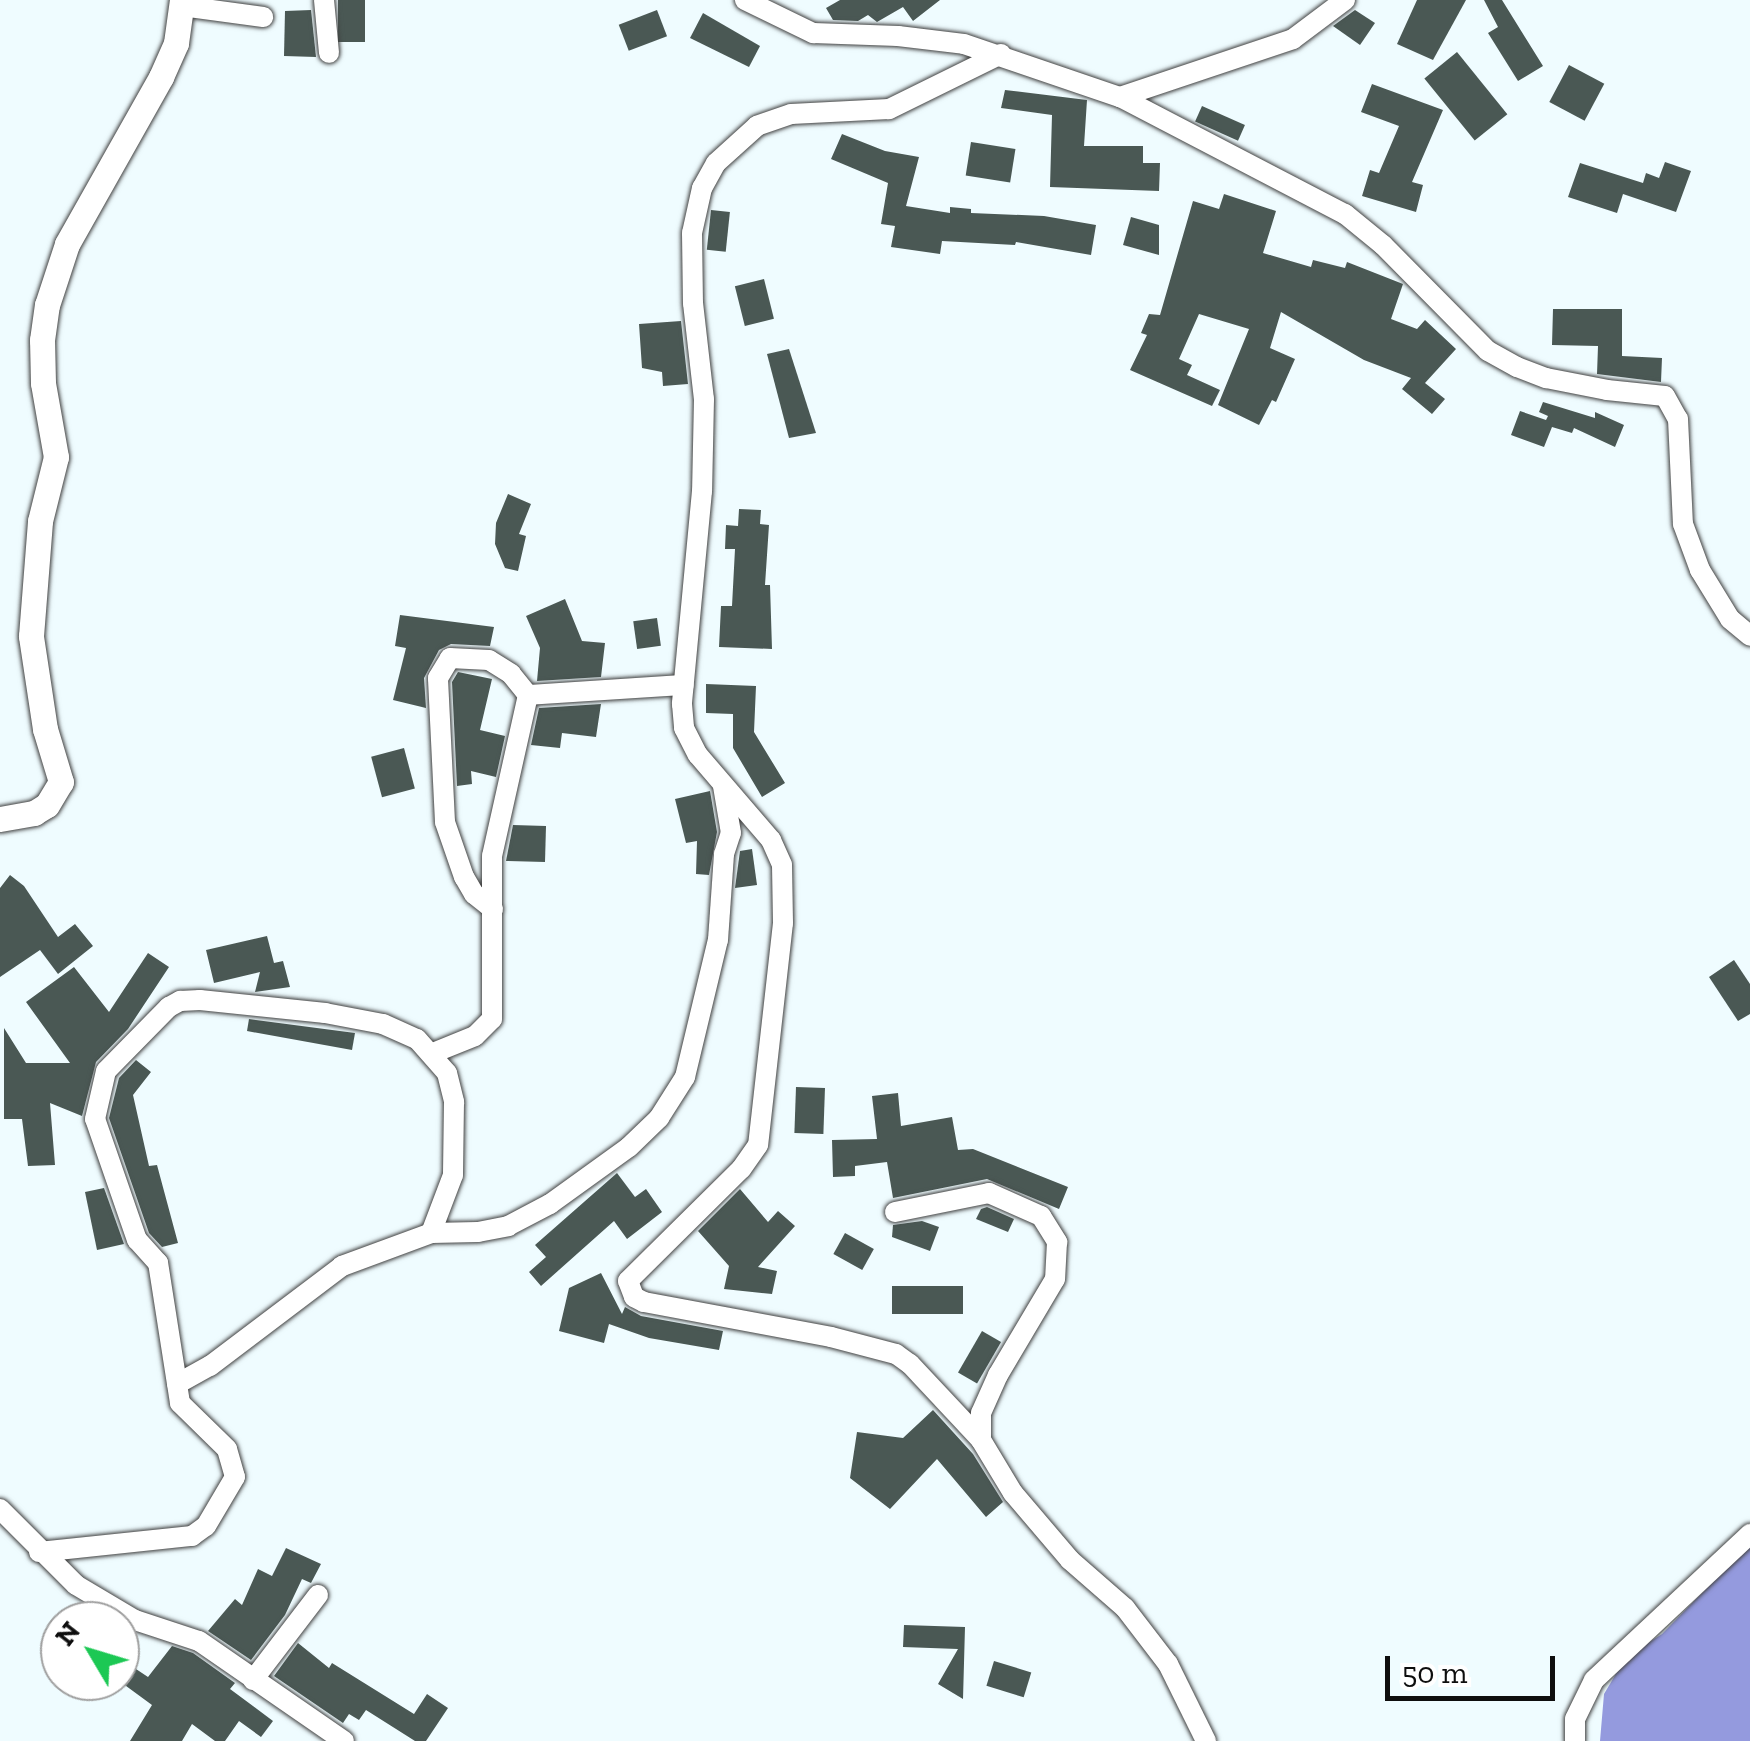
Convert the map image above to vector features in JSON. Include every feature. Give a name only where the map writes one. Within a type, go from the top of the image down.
[{"type":"street","points":[[324,0],[330,53]]},
{"type":"street","points":[[745,0],[813,33],[929,38],[1001,54],[1120,97],[1345,214],[1383,245],[1488,351],[1517,367],[1546,378],[1657,394],[1672,401],[1678,420],[1683,524],[1700,570],[1730,619],[1750,636]]},
{"type":"street","points":[[1120,97],[1293,39],[1344,0]]},
{"type":"street","points":[[0,819],[47,805],[61,782],[44,729],[31,636],[40,521],[56,457],[43,383],[42,340],[47,305],[67,244],[161,77],[176,43],[182,3],[263,17]]},
{"type":"street","points":[[1001,54],[889,109],[791,114],[757,126],[716,162],[702,188],[692,233],[693,303],[704,399],[702,491],[684,685],[684,728],[698,755],[762,827],[782,865],[783,924],[758,1145],[741,1169],[633,1271],[630,1289],[644,1302],[831,1337],[896,1354],[910,1364],[981,1440],[1029,1512],[1070,1560],[1124,1608],[1168,1664],[1206,1741]]},
{"type":"street","points":[[493,909],[474,894],[464,877],[445,822],[438,678],[450,658],[459,654],[488,660],[511,674],[528,695]]},
{"type":"street","points":[[528,695],[684,685]]},
{"type":"street","points":[[432,1052],[474,1036],[492,1019],[492,856],[528,695]]},
{"type":"street","points":[[177,1384],[210,1366],[342,1266],[431,1233],[478,1232],[508,1226],[550,1204],[628,1147],[659,1118],[685,1077],[718,940],[724,854],[731,832],[722,783]]},
{"type":"street","points":[[39,1552],[183,1538],[206,1526],[233,1483],[235,1470],[226,1449],[184,1412],[158,1263],[137,1240],[97,1130],[96,1110],[106,1072],[180,1000],[274,1006],[382,1024],[417,1039],[432,1052],[447,1073],[454,1102],[456,1142],[453,1175],[431,1233]]},
{"type":"street","points":[[896,1212],[989,1193],[1041,1216],[1058,1242],[1055,1279],[998,1375],[982,1413],[981,1440]]},
{"type":"street","points":[[0,1509],[76,1585],[120,1612],[199,1641],[344,1741]]},
{"type":"street","points":[[1574,1741],[1575,1719],[1594,1680],[1750,1534]]},
{"type":"street","points":[[253,1680],[318,1595]]},
{"type":"shaded area","points":[[1750,1544],[1750,1741],[1600,1741],[1604,1694],[1626,1657],[1662,1634]]},
{"type":"building","points":[[338,0],[365,0],[365,42],[338,42]]},
{"type":"building","points":[[840,0],[940,0],[913,21],[903,7],[877,22],[868,15],[858,21],[833,20],[826,8]]},
{"type":"building","points":[[1417,0],[1466,0],[1433,60],[1397,44]]},
{"type":"building","points":[[1484,0],[1502,0],[1543,66],[1518,81],[1488,33],[1498,27]]},
{"type":"building","points":[[311,10],[316,57],[284,56],[285,11]]},
{"type":"building","points":[[657,10],[667,36],[629,51],[619,25]]},
{"type":"building","points":[[1355,10],[1375,23],[1360,45],[1333,26]]},
{"type":"building","points":[[703,13],[760,46],[749,67],[690,38]]},
{"type":"building","points":[[1457,52],[1507,114],[1475,141],[1424,78]]},
{"type":"building","points":[[1569,65],[1604,84],[1585,121],[1549,102]]},
{"type":"building","points":[[1372,84],[1443,110],[1412,182],[1423,185],[1416,212],[1362,196],[1370,170],[1379,173],[1399,126],[1361,112]]},
{"type":"building","points":[[1005,90],[1087,100],[1084,146],[1143,146],[1143,163],[1160,163],[1159,191],[1050,187],[1052,115],[1001,108]]},
{"type":"building","points":[[1202,106],[1245,125],[1238,141],[1195,122]]},
{"type":"building","points":[[842,134],[885,151],[919,157],[906,206],[950,213],[950,207],[971,209],[971,213],[1044,216],[1096,225],[1091,255],[1016,242],[1015,245],[942,241],[940,254],[891,247],[895,226],[881,224],[888,183],[831,159]]},
{"type":"building","points":[[971,142],[1015,149],[1010,183],[966,176]]},
{"type":"building","points":[[1665,162],[1691,171],[1676,212],[1623,194],[1617,213],[1568,197],[1580,163],[1643,183],[1646,173],[1659,178]]},
{"type":"building","points":[[1224,194],[1276,211],[1263,253],[1311,267],[1313,260],[1345,268],[1347,262],[1403,284],[1391,319],[1417,329],[1425,320],[1456,349],[1425,383],[1445,399],[1432,414],[1402,389],[1411,378],[1364,360],[1281,312],[1270,348],[1295,359],[1276,402],[1272,400],[1259,425],[1218,405],[1249,329],[1199,314],[1179,359],[1192,365],[1187,375],[1220,390],[1212,406],[1130,370],[1147,335],[1141,333],[1149,314],[1160,315],[1193,201],[1219,209]]},
{"type":"building","points":[[711,210],[730,212],[726,252],[707,250]]},
{"type":"building","points":[[1131,217],[1159,225],[1159,255],[1123,245]]},
{"type":"building","points":[[764,279],[774,319],[745,326],[735,286]]},
{"type":"building","points":[[1553,309],[1622,309],[1622,356],[1662,358],[1661,382],[1597,374],[1598,346],[1552,345]]},
{"type":"building","points":[[681,321],[688,384],[663,386],[662,372],[642,368],[639,324]]},
{"type":"building","points":[[789,349],[816,433],[789,438],[767,354]]},
{"type":"building","points":[[1543,402],[1595,418],[1595,412],[1624,425],[1615,447],[1574,428],[1572,433],[1552,427],[1544,447],[1511,435],[1520,411],[1546,420],[1548,416],[1539,412]]},
{"type":"building","points":[[508,494],[531,504],[519,534],[526,536],[518,571],[505,568],[495,544],[496,523]]},
{"type":"building","points":[[739,509],[761,510],[760,524],[769,525],[765,585],[770,585],[772,649],[719,647],[721,606],[732,606],[735,549],[725,549],[726,525],[738,526]]},
{"type":"building","points":[[565,599],[582,641],[605,643],[601,677],[537,681],[540,648],[526,616]]},
{"type":"building","points":[[400,615],[494,627],[490,646],[451,644],[439,650],[424,678],[426,708],[393,700],[406,648],[395,646]]},
{"type":"building","points":[[657,618],[661,646],[637,649],[633,621]]},
{"type":"building","points":[[458,672],[492,679],[480,730],[505,736],[496,777],[471,771],[472,784],[457,786],[452,682]]},
{"type":"building","points":[[706,684],[756,686],[754,732],[785,783],[762,797],[733,748],[733,714],[706,713]]},
{"type":"building","points":[[601,704],[596,737],[562,733],[560,748],[531,745],[539,708]]},
{"type":"building","points":[[404,748],[415,789],[382,797],[371,757]]},
{"type":"building","points":[[710,791],[717,832],[709,875],[696,874],[697,841],[686,843],[675,799]]},
{"type":"building","points":[[513,825],[546,826],[545,862],[506,861]]},
{"type":"building","points":[[752,849],[757,885],[735,888],[740,851]]},
{"type":"building","points":[[10,875],[24,886],[58,937],[75,924],[93,946],[58,974],[40,950],[0,977],[0,888]]},
{"type":"building","points":[[267,936],[274,963],[283,961],[290,987],[255,992],[260,972],[214,983],[206,950]]},
{"type":"building","points":[[148,953],[169,967],[128,1029],[96,1062],[82,1116],[50,1103],[55,1165],[28,1166],[22,1119],[4,1119],[4,1028],[26,1063],[70,1063],[26,1002],[74,967],[109,1012]]},
{"type":"building","points":[[1734,960],[1750,984],[1750,1014],[1738,1021],[1709,977]]},
{"type":"building","points":[[249,1019],[355,1033],[352,1050],[247,1031]]},
{"type":"building","points":[[136,1060],[151,1072],[133,1095],[149,1166],[157,1165],[178,1243],[162,1247],[149,1233],[109,1118],[119,1078]]},
{"type":"building","points":[[796,1087],[825,1088],[823,1134],[794,1133]]},
{"type":"building","points":[[898,1093],[901,1126],[952,1117],[958,1150],[973,1149],[1068,1187],[1059,1209],[987,1179],[893,1198],[887,1162],[855,1166],[855,1176],[833,1177],[832,1140],[877,1139],[872,1096]]},
{"type":"building","points":[[617,1173],[635,1197],[646,1189],[662,1212],[627,1239],[614,1221],[541,1286],[529,1272],[546,1257],[535,1245]]},
{"type":"building","points":[[104,1188],[124,1244],[97,1250],[85,1192]]},
{"type":"building","points":[[740,1189],[768,1222],[778,1211],[795,1226],[758,1267],[777,1271],[772,1294],[724,1289],[729,1266],[698,1231]]},
{"type":"building","points":[[987,1207],[1014,1219],[1008,1232],[976,1219],[981,1209]]},
{"type":"building","points":[[922,1221],[939,1227],[930,1251],[892,1237],[893,1225]]},
{"type":"building","points":[[845,1233],[874,1249],[862,1270],[833,1254]]},
{"type":"building","points":[[601,1273],[622,1314],[625,1307],[641,1316],[723,1331],[719,1350],[649,1338],[609,1324],[604,1343],[559,1331],[569,1288]]},
{"type":"building","points":[[892,1286],[963,1286],[963,1314],[892,1314]]},
{"type":"building","points":[[982,1331],[1001,1342],[977,1384],[958,1373]]},
{"type":"building","points":[[933,1410],[973,1454],[1003,1502],[986,1517],[937,1459],[890,1509],[850,1478],[857,1432],[903,1438]]},
{"type":"building","points":[[286,1548],[321,1564],[311,1583],[302,1579],[285,1615],[251,1660],[208,1631],[235,1599],[242,1605],[258,1569],[272,1576]]},
{"type":"building","points":[[904,1625],[965,1627],[963,1699],[938,1684],[958,1649],[903,1647]]},
{"type":"building","points":[[298,1643],[329,1668],[332,1663],[414,1714],[427,1694],[448,1708],[426,1741],[415,1741],[366,1710],[359,1720],[349,1714],[343,1723],[274,1676]]},
{"type":"building","points":[[172,1646],[193,1653],[235,1683],[230,1689],[273,1721],[261,1737],[239,1721],[225,1741],[215,1741],[192,1724],[182,1741],[130,1741],[152,1705],[140,1696],[140,1672],[148,1677]]},
{"type":"building","points":[[994,1661],[1031,1672],[1024,1697],[986,1686]]}]
